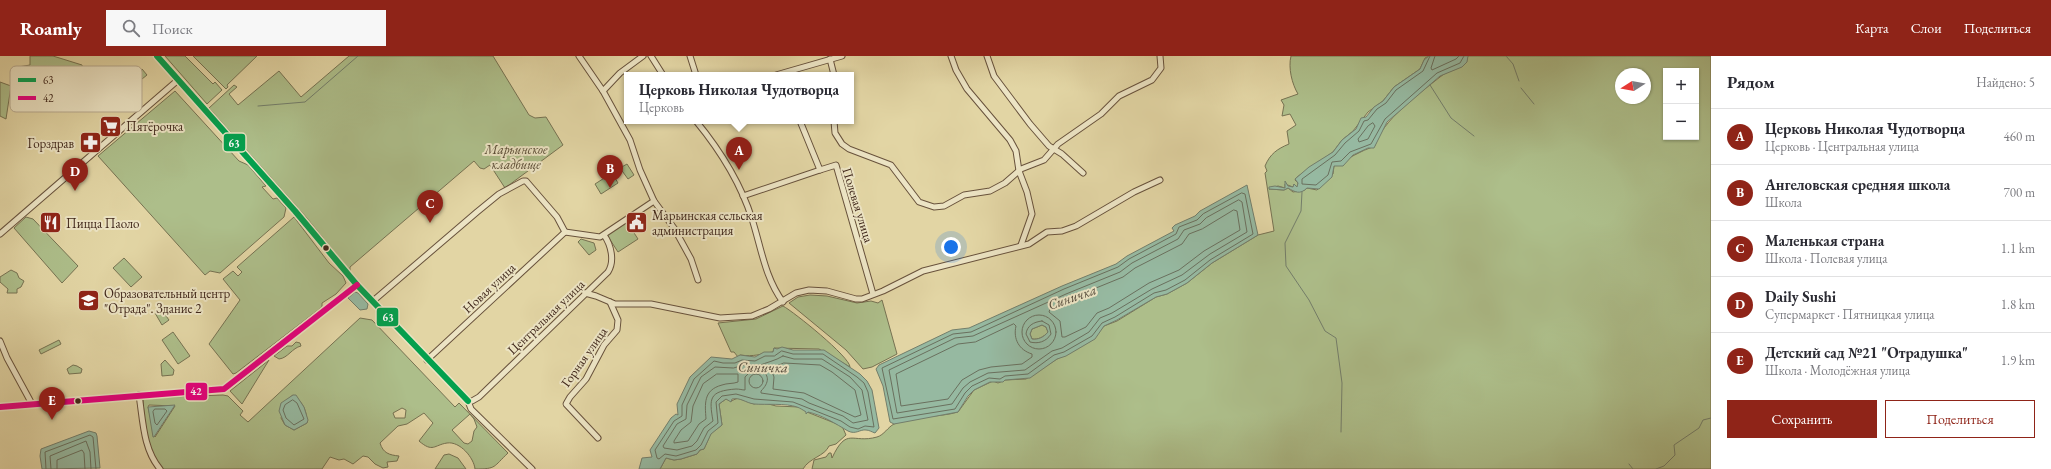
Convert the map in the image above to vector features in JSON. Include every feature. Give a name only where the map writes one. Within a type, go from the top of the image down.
[{"type":"street","points":[[157,56],[295,211],[372,302],[468,401],[471,409],[532,469]]},
{"type":"street","points":[[579,56],[603,91],[630,140],[640,170],[654,201],[674,228],[685,248],[698,280]]},
{"type":"street","points":[[603,91],[620,73],[644,56]]},
{"type":"street","points":[[651,56],[661,72]]},
{"type":"street","points":[[690,56],[695,72]]},
{"type":"street","points":[[787,72],[842,56]]},
{"type":"street","points":[[951,56],[961,80],[975,100],[1012,145],[1017,155],[1019,171],[1027,192],[1032,214],[1021,245]]},
{"type":"street","points":[[987,56],[994,76],[1030,124],[1049,146],[1054,148],[1083,173]]},
{"type":"street","points":[[834,124],[835,132],[842,144],[860,155],[891,165],[919,202],[928,206],[944,206],[964,195],[990,191],[1005,183],[1019,171],[1043,160],[1058,144],[1101,114],[1121,94],[1152,80],[1161,68],[1160,56]]},
{"type":"street","points":[[830,60],[833,72]]},
{"type":"street","points":[[142,111],[178,80]]},
{"type":"street","points":[[0,234],[141,112]]},
{"type":"street","points":[[698,124],[723,160],[743,196],[752,218],[770,282],[783,302]]},
{"type":"street","name":"Полевая улица","points":[[801,124],[820,170],[836,165],[873,294]]},
{"type":"street","points":[[743,196],[820,170]]},
{"type":"street","points":[[585,293],[610,302],[651,304],[704,316],[731,318],[752,316],[783,302],[796,293],[809,290],[827,291],[856,299],[883,291],[923,271],[1029,244],[1047,232],[1062,231],[1076,226],[1134,192],[1160,180]]},
{"type":"street","points":[[372,302],[491,200],[521,182],[526,181],[556,217],[565,232],[600,237],[654,201]]},
{"type":"street","name":"Новая улица","points":[[427,360],[565,232]]},
{"type":"street","name":"Центральная улица","points":[[468,401],[472,401],[478,397],[585,293],[605,276],[610,268],[610,248],[604,235]]},
{"type":"street","points":[[0,407],[139,395],[219,390],[227,387],[357,285]]},
{"type":"street","name":"Горная улица","points":[[598,438],[566,404],[570,396],[586,379],[604,345],[617,330],[618,320],[610,302]]},
{"type":"street","points":[[0,341],[7,358],[32,404]]},
{"type":"street","points":[[139,395],[148,448],[152,460],[160,469]]},
{"type":"green space","points":[[30,56],[53,56],[82,66],[24,66],[30,65]]},
{"type":"green space","points":[[165,56],[185,56],[213,84],[215,82],[222,90],[207,104]]},
{"type":"green space","points":[[193,56],[257,56],[227,85],[228,87],[226,89]]},
{"type":"green space","name":"Марьинское кладбище","points":[[349,56],[493,56],[529,115],[535,118],[546,117],[563,145],[505,188],[490,165],[484,169],[480,168],[474,161],[350,267],[350,271],[306,217],[209,108],[234,85],[237,87],[229,94],[238,105],[279,71],[301,97]]},
{"type":"green space","points":[[1291,56],[1429,56],[1425,58],[1420,69],[1394,87],[1383,101],[1368,112],[1353,131],[1342,140],[1333,152],[1297,177],[1295,180],[1298,183],[1297,187],[1294,184],[1293,187],[1285,184],[1285,188],[1278,186],[1269,189],[1284,190],[1288,188],[1293,192],[1305,190],[1307,188],[1317,190],[1333,174],[1334,166],[1375,146],[1385,127],[1402,108],[1444,74],[1464,64],[1468,56],[1711,56],[1711,469],[812,469],[814,460],[826,457],[829,453],[831,453],[832,458],[837,448],[846,439],[869,439],[882,435],[892,425],[901,421],[958,412],[974,390],[993,381],[998,383],[1005,380],[1026,379],[1057,359],[1091,341],[1104,326],[1117,321],[1156,297],[1167,294],[1187,283],[1212,263],[1258,235],[1274,231],[1265,173],[1267,171],[1265,166],[1274,152],[1289,144],[1287,131],[1296,125],[1290,114],[1282,116],[1284,105],[1281,100],[1298,94],[1291,76]]},
{"type":"green space","points":[[142,69],[147,75],[142,79]]},
{"type":"green space","points":[[0,82],[10,86],[10,93],[6,119],[0,116]]},
{"type":"green space","points":[[175,91],[239,161],[248,165],[266,186],[262,187],[273,199],[277,198],[286,208],[284,217],[220,273],[210,271],[205,275],[98,156]]},
{"type":"green space","points":[[627,164],[634,175],[628,179],[620,168]]},
{"type":"green space","points":[[612,173],[618,183],[601,194],[595,184]]},
{"type":"green space","points":[[26,217],[33,219],[78,266],[62,283],[14,228]]},
{"type":"green space","points":[[294,217],[329,263],[343,276],[346,283],[336,294],[322,303],[322,307],[233,374],[209,344],[240,300],[223,279],[233,271],[238,276],[242,272],[237,267]]},
{"type":"green space","points":[[627,222],[638,239],[618,252],[607,235]]},
{"type":"green space","points":[[581,239],[594,243],[596,250],[589,255],[578,242]]},
{"type":"green space","points":[[124,258],[142,277],[131,287],[113,268]]},
{"type":"green space","points":[[11,270],[17,273],[19,278],[24,281],[21,287],[17,289],[17,293],[7,293],[8,289],[0,282],[0,277]]},
{"type":"green space","points":[[810,295],[827,296],[857,303],[871,301],[878,303],[882,300],[897,354],[872,367],[863,369],[846,350],[789,303],[798,297]]},
{"type":"green space","points":[[783,306],[809,325],[832,345],[848,362],[850,367],[819,349],[774,348],[773,352],[745,356],[740,355],[738,357],[734,352],[731,352],[718,323],[756,319]]},
{"type":"green space","points":[[161,309],[169,320],[162,325],[155,313]]},
{"type":"green space","points":[[360,318],[372,320],[455,407],[459,403],[470,414],[452,430],[464,443],[468,444],[472,441],[474,431],[477,427],[471,415],[508,453],[491,468],[475,469],[472,460],[466,451],[457,445],[447,443],[427,447],[419,441],[433,423],[424,413],[407,424],[398,426],[380,443],[387,453],[399,456],[397,461],[387,462],[388,467],[383,468],[375,464],[368,457],[363,456],[353,464],[344,459],[339,460],[330,457],[322,469],[163,469],[153,454],[147,436],[143,398],[228,396],[243,411],[240,415],[248,422]],"holes":[[[293,395],[304,407],[306,415],[307,423],[294,430],[285,425],[281,418],[289,398]],[[149,405],[175,406],[155,437],[148,407]],[[402,408],[406,410],[405,418],[395,418],[393,413]]]},
{"type":"green space","points":[[1042,325],[1046,327],[1048,332],[1041,338],[1032,339],[1030,334],[1032,329]]},
{"type":"green space","points":[[173,332],[190,356],[178,364],[162,340]]},
{"type":"green space","points":[[59,340],[61,344],[41,354],[39,350]]},
{"type":"green space","points":[[296,342],[300,343],[301,346],[285,357],[279,359],[274,356],[287,346],[292,346]]},
{"type":"green space","points":[[165,360],[174,370],[173,375],[162,376],[161,364]]},
{"type":"green space","points":[[269,360],[242,404],[230,391]]},
{"type":"green space","points":[[73,365],[82,369],[81,373],[69,374],[67,369]]},
{"type":"green space","points":[[738,398],[754,404],[761,402],[776,406],[799,407],[807,412],[842,426],[846,435],[836,444],[829,446],[824,452],[809,462],[803,469],[660,469],[666,458],[674,460],[681,459],[697,454],[700,450],[704,449],[711,433],[722,425],[719,404],[726,399],[731,401]]},
{"type":"green space","points":[[449,454],[458,458],[466,469],[435,469],[444,455]]},
{"type":"water","points":[[1429,56],[1468,56],[1467,62],[1462,67],[1440,76],[1387,122],[1374,148],[1368,148],[1353,155],[1343,166],[1334,166],[1332,177],[1319,189],[1307,188],[1302,192],[1295,192],[1288,188],[1284,190],[1269,189],[1269,187],[1275,186],[1285,188],[1285,181],[1288,186],[1293,187],[1294,184],[1297,187],[1298,183],[1295,179],[1309,167],[1333,152],[1342,140],[1356,129],[1361,118],[1366,117],[1374,107],[1383,101],[1394,87],[1420,69],[1424,60]]},
{"type":"water","name":"Синичка","points":[[1247,185],[1258,235],[1212,263],[1187,283],[1167,294],[1156,297],[1104,326],[1095,339],[1066,356],[1057,359],[1030,378],[1005,380],[1003,382],[990,382],[974,390],[968,396],[958,412],[894,424],[890,422],[883,386],[876,369],[879,365],[952,330],[969,328],[1062,286],[1116,264],[1127,256],[1174,231],[1172,228],[1175,225],[1195,216],[1200,211]],"holes":[[[1042,325],[1046,327],[1048,332],[1045,335],[1039,339],[1032,339],[1030,334],[1032,329]]]},
{"type":"water","points":[[355,292],[358,293],[368,304],[367,309],[360,310],[348,298]]},
{"type":"water","name":"Синичка","points":[[782,347],[793,350],[824,350],[860,374],[867,381],[872,390],[879,428],[875,433],[866,430],[856,432],[848,431],[824,417],[808,412],[806,414],[806,412],[798,407],[754,404],[740,399],[732,399],[731,402],[726,399],[719,404],[722,425],[711,434],[704,449],[700,450],[697,454],[681,459],[674,460],[666,458],[660,469],[639,469],[642,458],[652,457],[650,450],[671,418],[676,414],[678,415],[677,404],[690,377],[711,357],[732,359],[740,355],[755,357],[764,352],[773,352],[774,348],[777,349]]},
{"type":"water","points":[[293,395],[296,395],[304,407],[308,420],[307,423],[294,430],[285,425],[279,411],[281,403]]},
{"type":"water","points":[[175,405],[154,437],[153,437],[148,407]]},
{"type":"water","points":[[89,431],[96,433],[97,436],[100,468],[42,469],[40,456],[41,449]]},
{"type":"waterway","points":[[258,106],[305,102],[358,56]]},
{"type":"waterway","points":[[1506,56],[1513,64],[1519,81]]},
{"type":"waterway","points":[[1430,85],[1451,118],[1474,136]]},
{"type":"waterway","points":[[1521,88],[1534,104]]},
{"type":"waterway","points":[[1302,192],[1301,211],[1285,243],[1286,266],[1309,300],[1325,331],[1336,338],[1342,383],[1341,432]]},
{"type":"waterway","points":[[1656,469],[1664,466],[1675,455],[1674,445],[1699,428],[1703,420],[1711,418]]},
{"type":"waterway","points":[[1629,464],[1633,469]]},
{"type":"transit line","name":"63","points":[[157,56],[295,211],[357,285],[468,401]]},
{"type":"transit line","name":"42","points":[[0,407],[224,389],[357,285]]},
{"type":"place","name":"Пятёрочка","points":[[110,126]]},
{"type":"place","name":"Горздрав","points":[[90,143]]},
{"type":"place","name":"Церковь Николая Чудотворца","points":[[739,170]]},
{"type":"place","name":"Ангеловская средняя школа","points":[[610,188]]},
{"type":"place","name":"Daily Sushi","points":[[75,191]]},
{"type":"place","name":"Марьинская сельская администрация","points":[[636,222]]},
{"type":"place","name":"Пицца Паоло","points":[[50,223]]},
{"type":"place","name":"Маленькая страна","points":[[430,223]]},
{"type":"place","name":"Образовательный центр \"Отрада\". Здание 2","points":[[88,300]]},
{"type":"place","name":"Детский сад №21 \"Отрадушка\"","points":[[52,420]]}]
